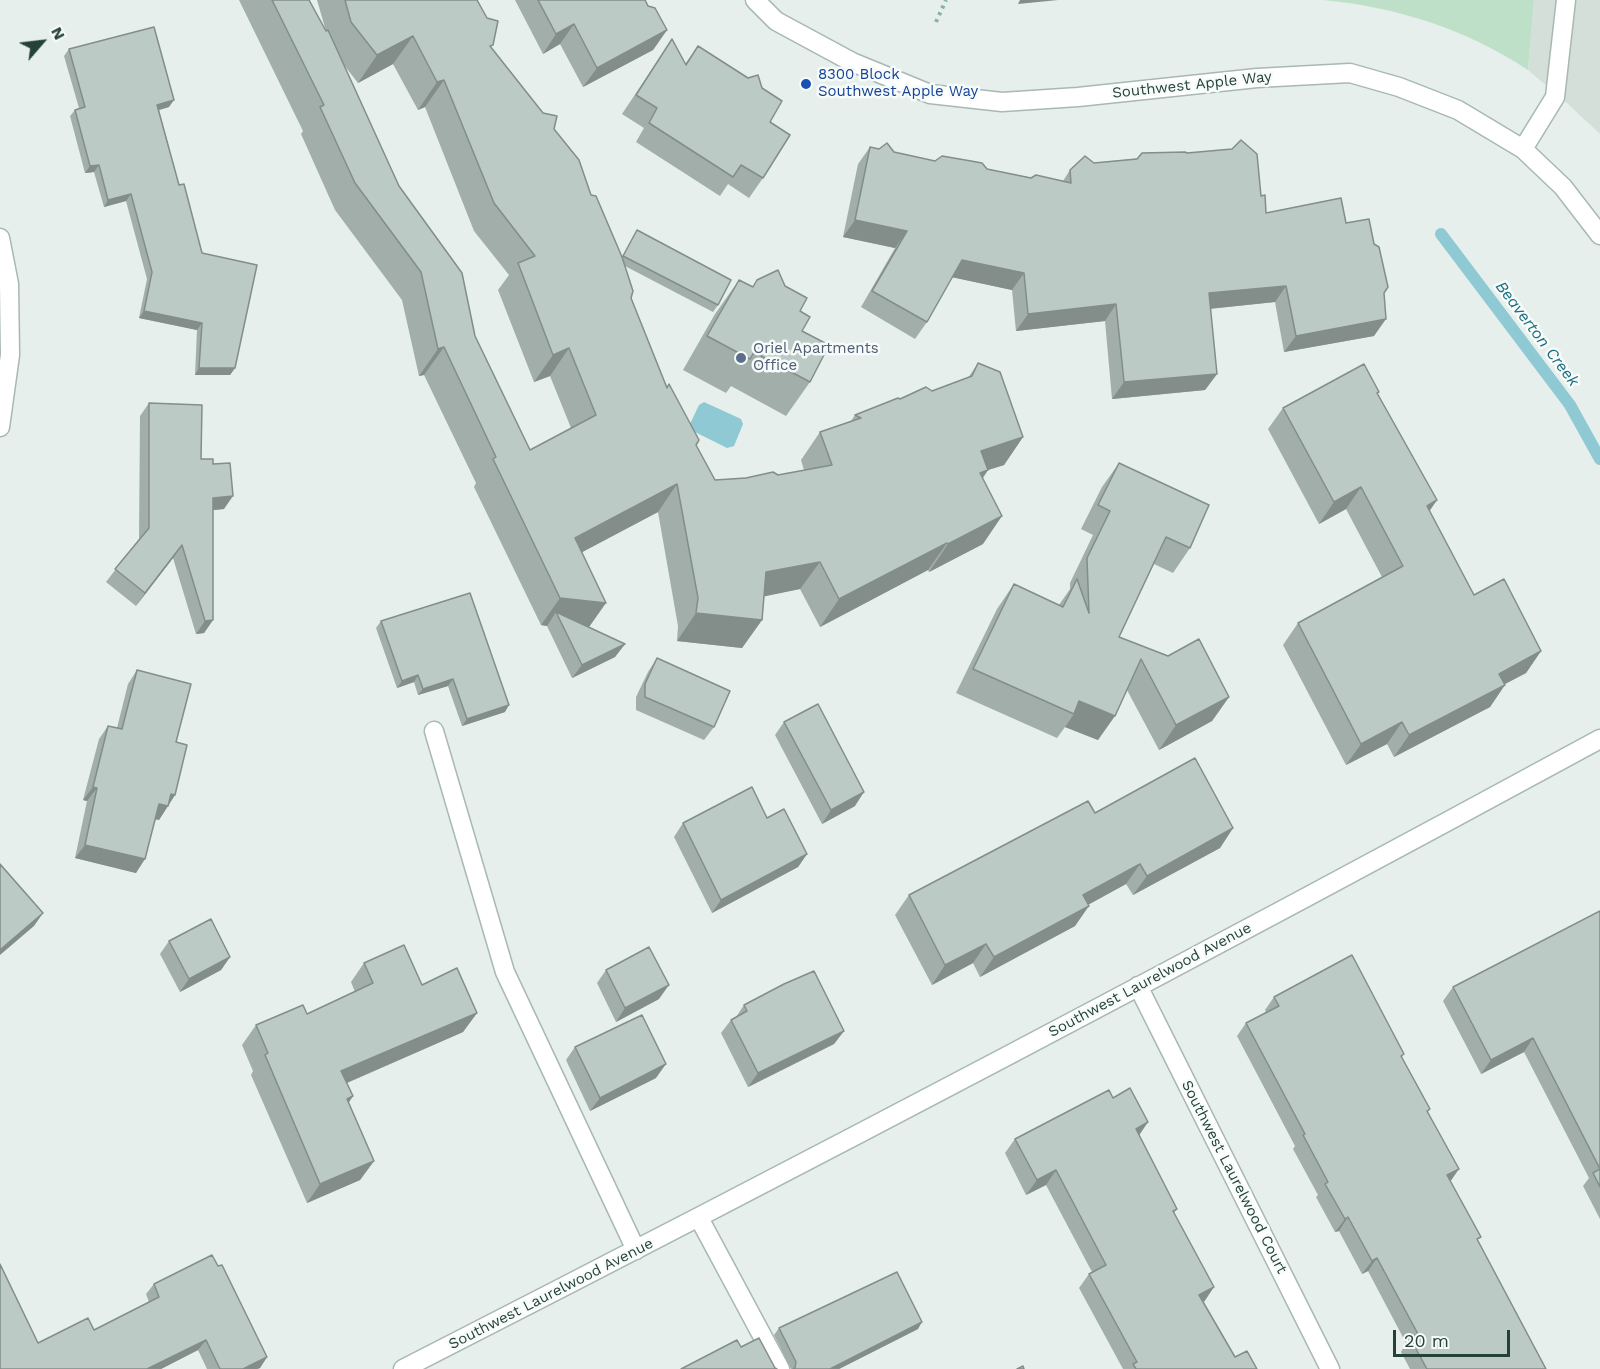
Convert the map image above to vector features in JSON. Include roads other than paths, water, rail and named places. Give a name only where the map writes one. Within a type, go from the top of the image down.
[{"type":"street","name":"Southwest Apple Way","points":[[754,0],[776,21],[852,62],[930,94],[1002,102],[1078,97],[1257,78],[1350,73],[1399,87],[1458,110],[1523,149],[1563,188],[1600,235]]},
{"type":"street","points":[[1523,149],[1555,97],[1566,0]]},
{"type":"street","points":[[0,238],[9,284],[10,355],[0,427]]},
{"type":"street","points":[[434,731],[505,972],[636,1250]]},
{"type":"street","name":"Southwest Laurelwood Avenue","points":[[404,1369],[699,1218],[1358,871],[1600,739]]},
{"type":"street","name":"Southwest Laurelwood Court","points":[[1138,986],[1330,1369]]},
{"type":"street","points":[[699,1218],[780,1369]]},
{"type":"water","points":[[704,402],[741,419],[743,424],[734,446],[727,448],[691,430],[689,426],[699,405]]},
{"type":"waterway","name":"Beaverton Creek","points":[[1441,234],[1570,405],[1600,459]]},
{"type":"place","name":"8300 Block Southwest Apple Way","points":[[806,84]]},
{"type":"place","name":"Oriel Apartments Office","points":[[741,358]]}]
